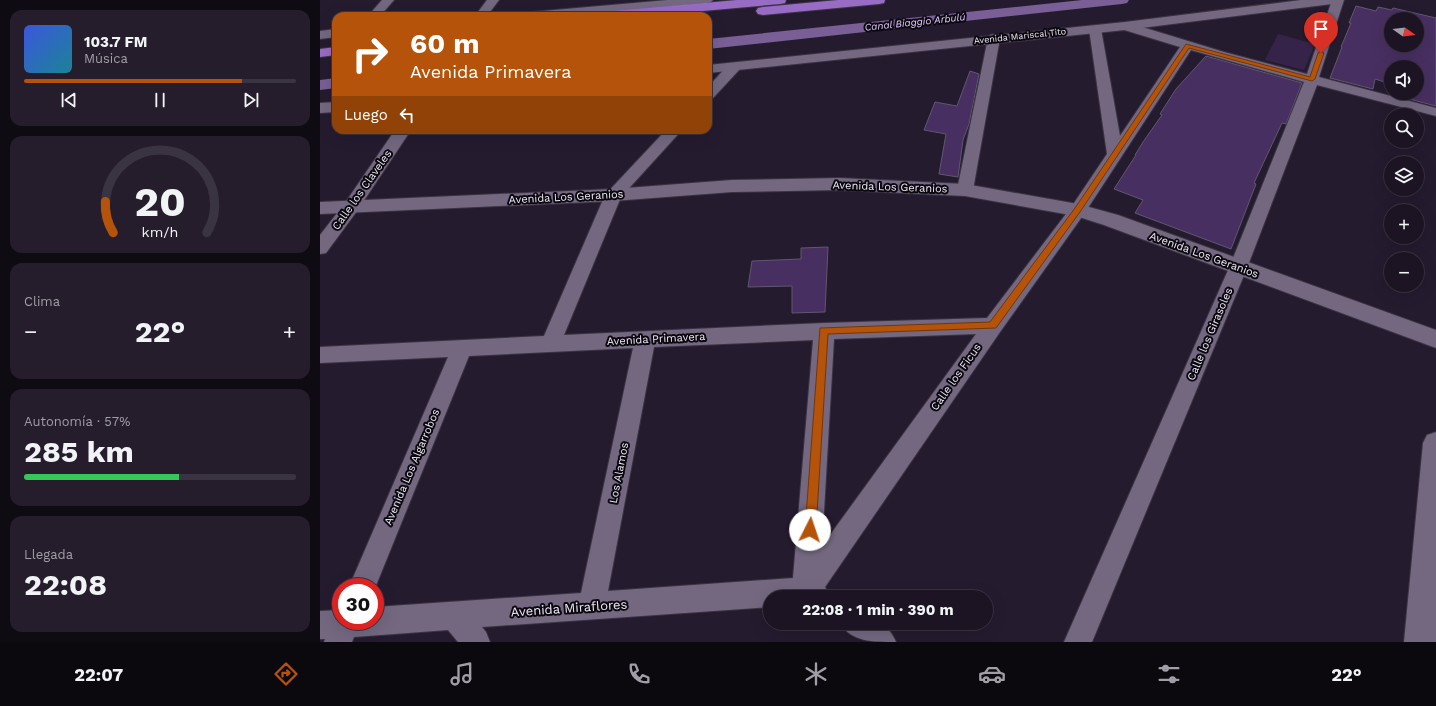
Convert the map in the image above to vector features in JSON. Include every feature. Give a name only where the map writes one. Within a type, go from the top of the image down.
[{"type":"highway","points":[[647,12],[780,0]]},
{"type":"highway","points":[[712,16],[805,4],[879,0]]},
{"type":"highway","points":[[320,42],[332,40]]},
{"type":"highway","points":[[320,53],[332,52]]},
{"type":"street","points":[[378,12],[388,0]]},
{"type":"street","points":[[484,12],[493,0]]},
{"type":"street","points":[[553,12],[592,5],[707,0]]},
{"type":"street","name":"Avenida Mariscal Tito","points":[[712,70],[994,38],[1124,26],[1332,0]]},
{"type":"street","name":"Calle los Girasoles","points":[[1078,642],[1238,268],[1312,79],[1338,0]]},
{"type":"street","points":[[1124,26],[1188,45],[1436,112]]},
{"type":"street","points":[[1095,28],[1115,154]]},
{"type":"street","points":[[320,35],[332,34]]},
{"type":"street","points":[[965,190],[994,38]]},
{"type":"street","name":"Calle los Ficus","points":[[814,590],[993,326],[1078,210],[1188,45]]},
{"type":"street","points":[[712,91],[734,67]]},
{"type":"street","points":[[320,108],[332,107]]},
{"type":"street","name":"Calle los Claveles","points":[[320,248],[351,207],[400,134]]},
{"type":"street","points":[[551,344],[613,195],[670,134]]},
{"type":"street","name":"Avenida Los Geranios","points":[[320,208],[613,195],[732,186],[832,184],[965,190],[1078,210],[1111,220],[1238,268],[1436,339]]},
{"type":"street","name":"Avenida Primavera","points":[[320,355],[824,331],[993,326]]},
{"type":"street","points":[[811,590],[824,331]]},
{"type":"street","name":"Los Alamos","points":[[592,606],[645,339]]},
{"type":"street","name":"Avenida Los Algarrobos","points":[[366,578],[462,348]]},
{"type":"street","points":[[1420,642],[1436,443]]},
{"type":"street","name":"Avenida Miraflores","points":[[384,623],[454,616],[592,606],[763,597]]},
{"type":"street","points":[[454,616],[476,642]]},
{"type":"street","points":[[864,630],[882,642]]},
{"type":"shaded area","points":[[1278,34],[1315,44],[1304,70],[1265,60]]},
{"type":"building","points":[[1356,6],[1376,11],[1378,7],[1392,10],[1393,8],[1410,12],[1384,12],[1384,52],[1424,52],[1424,15],[1436,18],[1436,106],[1413,100],[1424,100],[1424,60],[1384,60],[1384,82],[1375,79],[1373,89],[1330,78],[1351,23],[1349,23]]},
{"type":"building","points":[[1206,56],[1302,83],[1286,124],[1282,123],[1254,183],[1256,184],[1231,249],[1135,213],[1143,200],[1114,189],[1143,142],[1162,115],[1160,114],[1176,89]]},
{"type":"building","points":[[970,71],[979,74],[969,124],[963,140],[958,177],[939,174],[946,134],[924,130],[935,102],[957,106]]},
{"type":"building","points":[[828,247],[825,312],[792,313],[792,286],[748,287],[752,261],[801,259],[801,248]]},
{"type":"waterway","name":"Canal Biaggio Arbulú","points":[[712,44],[1122,0]]},
{"type":"waterway","name":"Canal Biaggio Arbulú","points":[[320,85],[332,84]]},
{"type":"route","points":[[810,530],[824,331],[993,326],[1078,210],[1188,45],[1219,55],[1312,79],[1321,53]]}]
